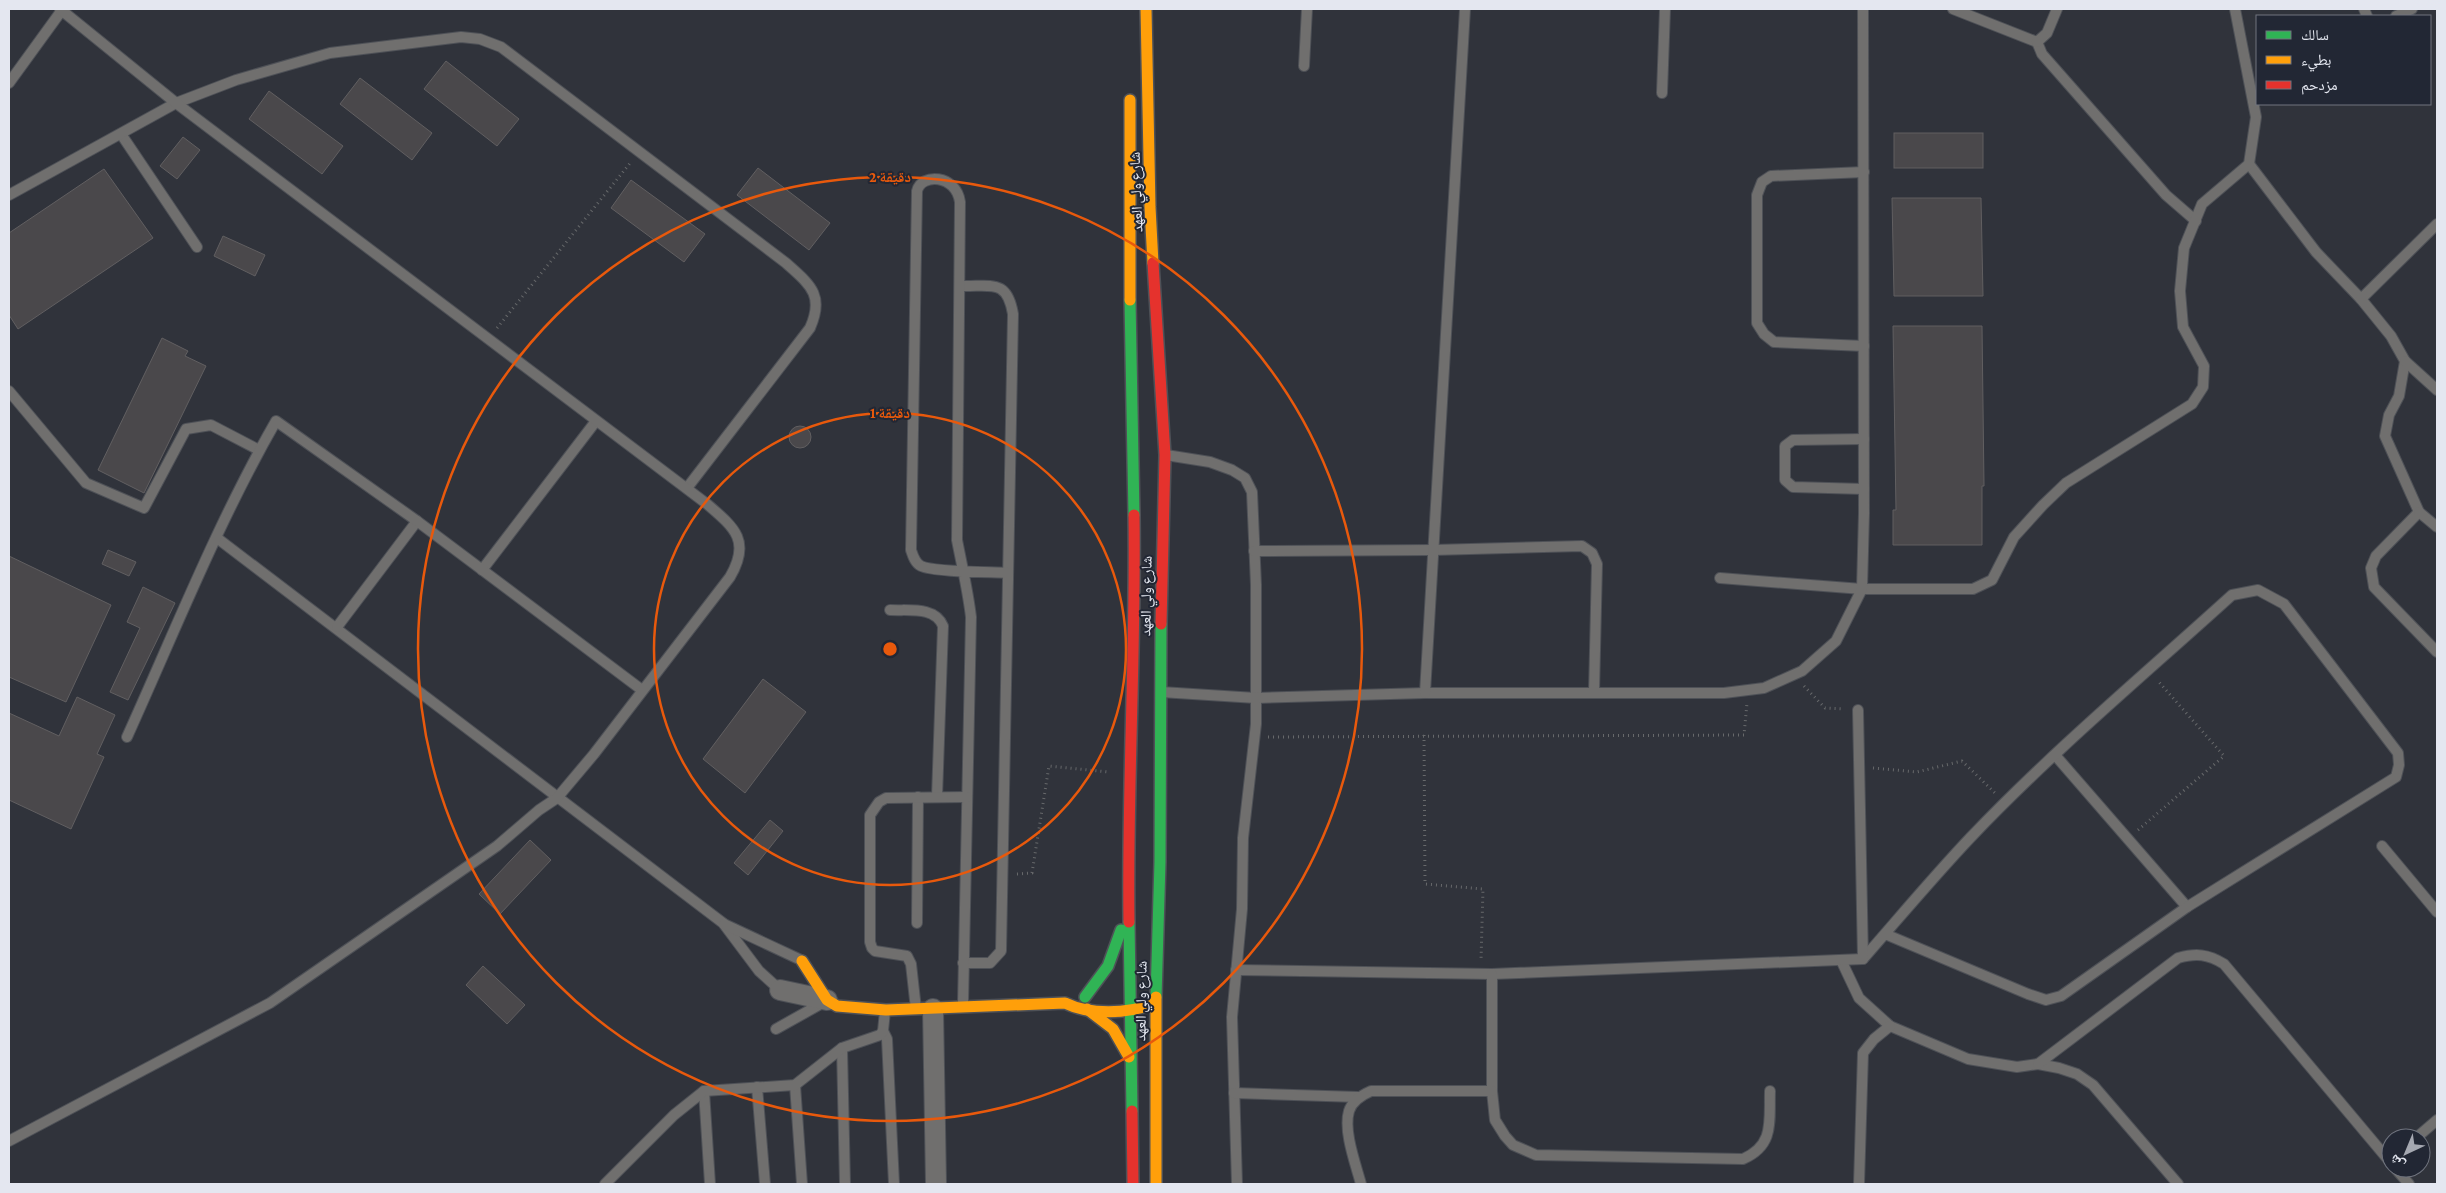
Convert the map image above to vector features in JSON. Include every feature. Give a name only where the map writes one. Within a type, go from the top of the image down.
[{"type":"main road","name":"شارع ولي العهد","points":[[1146,9],[1150,207],[1165,455],[1145,692],[1129,774],[1128,902],[1143,1006],[1156,1184]]},
{"type":"main road","name":"شارع ولي العهد","points":[[1130,87],[1129,215],[1135,586],[1160,862],[1143,1006],[1131,1061],[1133,1184]]},
{"type":"main road","points":[[1128,902],[1111,962],[1086,1003],[1114,1030],[1131,1061]]},
{"type":"main road","points":[[802,961],[827,1000],[837,1006],[886,1010],[1065,1003]]},
{"type":"street","points":[[780,990],[827,1000]]},
{"type":"street","points":[[1065,1003],[1074,997],[1086,1003],[1143,1006]]},
{"type":"street","points":[[925,1009],[936,1184]]},
{"type":"lane","points":[[1304,66],[1307,9]]},
{"type":"lane","points":[[1425,693],[1465,9]]},
{"type":"lane","points":[[1662,93],[1665,9]]},
{"type":"lane","points":[[1145,692],[1256,698],[1425,693],[1724,693],[1764,688],[1794,675],[1802,671],[1836,641],[1862,589],[1864,489],[1864,9]]},
{"type":"lane","points":[[1953,9],[2037,42],[2042,54],[2166,195],[2196,221]]},
{"type":"lane","points":[[2037,42],[2047,33],[2057,9]]},
{"type":"lane","points":[[1720,578],[1862,589],[1973,589],[1992,580],[2014,537],[2066,483],[2192,404],[2203,387],[2204,366],[2183,327],[2180,291],[2184,248],[2202,204],[2249,164],[2256,117],[2254,81],[2235,9]]},
{"type":"lane","points":[[2398,15],[2412,9]]},
{"type":"lane","points":[[9,83],[61,10],[176,102],[687,488],[724,519],[738,538],[741,552],[730,578],[594,754],[557,798],[457,875],[270,1003],[9,1140]]},
{"type":"lane","points":[[9,195],[176,102],[236,80],[302,60],[378,46],[461,37],[480,39],[501,47],[786,263],[811,286],[816,296],[815,318],[810,328],[687,488]]},
{"type":"lane","points":[[121,134],[197,247]]},
{"type":"lane","points":[[2249,164],[2316,252],[2361,299],[2391,336],[2405,361],[2437,390]]},
{"type":"lane","points":[[1864,172],[1771,176],[1762,182],[1757,195],[1757,323],[1764,334],[1774,342],[1864,346]]},
{"type":"lane","points":[[963,1007],[971,618],[969,593],[962,570],[957,540],[960,286],[958,192],[953,184],[944,180],[926,181],[920,184],[917,192],[911,550],[913,557],[922,566],[962,570],[1008,574]]},
{"type":"lane","points":[[2361,299],[2437,224]]},
{"type":"lane","points":[[960,286],[1001,288],[1008,293],[1014,314],[1001,951],[990,963],[963,963]]},
{"type":"lane","points":[[2405,361],[2399,396],[2389,415],[2385,436],[2419,512],[2437,527]]},
{"type":"lane","points":[[9,391],[86,483],[144,508],[186,429],[211,425],[259,450]]},
{"type":"lane","points":[[127,737],[217,538],[259,450],[276,421],[417,521],[642,690]]},
{"type":"lane","points":[[482,570],[596,421]]},
{"type":"lane","points":[[1864,439],[1793,440],[1785,446],[1785,480],[1793,487],[1864,489]]},
{"type":"lane","points":[[1165,455],[1210,462],[1232,470],[1245,478],[1252,492],[1255,737],[1243,838],[1242,909],[1232,1017],[1237,1184]]},
{"type":"lane","points":[[2419,512],[2376,556],[2371,568],[2374,587],[2437,652]]},
{"type":"lane","points":[[337,627],[417,521]]},
{"type":"lane","points":[[217,538],[337,627],[557,798],[723,923],[802,961]]},
{"type":"lane","points":[[1254,551],[1433,550],[1582,546],[1592,553],[1597,564],[1594,693]]},
{"type":"lane","points":[[1236,970],[1492,974],[1863,959],[1885,934],[1971,837],[2056,756],[2232,595],[2258,590],[2284,604],[2398,752],[2399,765],[2396,777],[2187,907],[2061,996],[2046,1000],[1885,934]]},
{"type":"lane","points":[[890,610],[932,612],[939,617],[943,626],[937,797]]},
{"type":"lane","points":[[1858,710],[1863,959]]},
{"type":"lane","points":[[2056,756],[2187,907]]},
{"type":"lane","points":[[917,923],[918,797]]},
{"type":"lane","points":[[925,1009],[907,956],[872,948],[870,815],[879,802],[886,798],[967,797]]},
{"type":"lane","points":[[2382,846],[2437,912]]},
{"type":"lane","points":[[723,923],[759,971],[780,990]]},
{"type":"lane","points":[[2038,1064],[2178,958],[2199,954],[2213,957],[2224,964],[2381,1150]]},
{"type":"lane","points":[[1842,960],[1859,998],[1890,1026],[1968,1059],[2017,1066],[2038,1064],[2077,1074],[2093,1085],[2178,1184]]},
{"type":"lane","points":[[1492,974],[1492,1091],[1495,1120],[1513,1145],[1530,1153],[1743,1159],[1763,1146],[1769,1133],[1770,1091]]},
{"type":"lane","points":[[776,1029],[827,1000]]},
{"type":"lane","points":[[605,1184],[674,1115],[704,1092],[794,1085],[842,1048],[880,1035],[883,1031],[886,1010]]},
{"type":"lane","points":[[1859,1184],[1863,1053],[1874,1039],[1890,1026]]},
{"type":"lane","points":[[883,1031],[887,1039],[894,1184]]},
{"type":"lane","points":[[842,1048],[844,1184]]},
{"type":"lane","points":[[794,1085],[802,1184]]},
{"type":"lane","points":[[758,1087],[765,1184]]},
{"type":"lane","points":[[1361,1184],[1349,1136],[1349,1111],[1358,1097],[1371,1090],[1492,1091]]},
{"type":"lane","points":[[704,1092],[710,1184]]},
{"type":"lane","points":[[1234,1093],[1358,1097]]},
{"type":"path","points":[[488,339],[640,151]]},
{"type":"path","points":[[2128,839],[2224,756],[2149,670]]},
{"type":"path","points":[[1794,675],[1825,708],[1858,710]]},
{"type":"path","points":[[1255,737],[1744,735],[1749,690]]},
{"type":"path","points":[[1424,735],[1425,884],[1483,889],[1481,974]]},
{"type":"path","points":[[1859,766],[1917,772],[1962,761],[2006,803]]},
{"type":"path","points":[[1002,876],[1032,873],[1049,766],[1129,774]]},
{"type":"building","points":[[446,61],[519,119],[497,146],[424,89]]},
{"type":"building","points":[[360,78],[432,133],[412,160],[340,104]]},
{"type":"building","points":[[269,91],[343,146],[322,174],[249,119]]},
{"type":"building","points":[[1894,133],[1983,133],[1983,168],[1894,168]]},
{"type":"building","points":[[183,137],[200,150],[177,179],[160,166]]},
{"type":"building","points":[[758,168],[830,223],[809,250],[737,195]]},
{"type":"building","points":[[104,169],[153,238],[18,329],[9,315],[9,233]]},
{"type":"building","points":[[631,180],[705,234],[684,262],[611,208]]},
{"type":"building","points":[[1892,198],[1981,198],[1983,296],[1894,296]]},
{"type":"building","points":[[223,236],[265,255],[255,276],[214,256]]},
{"type":"building","points":[[1893,326],[1982,326],[1984,486],[1982,486],[1982,545],[1893,545],[1893,510],[1896,510]]},
{"type":"building","points":[[162,338],[188,351],[185,356],[206,366],[144,493],[98,470]]},
{"type":"building","points":[[796,426],[804,426],[811,433],[811,441],[804,448],[796,448],[789,441],[789,433]]},
{"type":"building","points":[[108,550],[136,562],[129,576],[102,564]]},
{"type":"building","points":[[9,556],[111,605],[66,702],[9,677]]},
{"type":"building","points":[[143,587],[175,603],[128,700],[110,692],[140,628],[127,622]]},
{"type":"building","points":[[763,679],[806,712],[745,793],[703,759]]},
{"type":"building","points":[[77,697],[115,715],[97,754],[104,757],[71,829],[9,800],[9,713],[59,736]]},
{"type":"building","points":[[770,820],[783,831],[748,875],[734,863]]},
{"type":"building","points":[[530,840],[551,860],[500,914],[479,894]]},
{"type":"building","points":[[483,966],[525,1005],[507,1024],[466,985]]},
{"type":"traffic: fast","points":[[1130,300],[1134,515]]},
{"type":"traffic: fast","points":[[1156,997],[1160,862],[1161,624]]},
{"type":"traffic: fast","points":[[1129,922],[1132,1111]]},
{"type":"traffic: fast","points":[[1085,997],[1108,966],[1121,930]]},
{"type":"traffic: slow","points":[[1146,9],[1153,263]]},
{"type":"traffic: slow","points":[[1130,100],[1130,300]]},
{"type":"traffic: slow","points":[[802,961],[827,1000],[837,1006],[886,1010],[1065,1003],[1085,1010],[1108,1012],[1132,1010],[1152,1004]]},
{"type":"traffic: slow","points":[[1156,997],[1156,1184]]},
{"type":"traffic: slow","points":[[1087,1009],[1113,1029],[1129,1057]]},
{"type":"traffic: jam","points":[[1153,263],[1165,455],[1161,624]]},
{"type":"traffic: jam","points":[[1129,922],[1134,515]]},
{"type":"traffic: jam","points":[[1132,1111],[1133,1184]]}]
